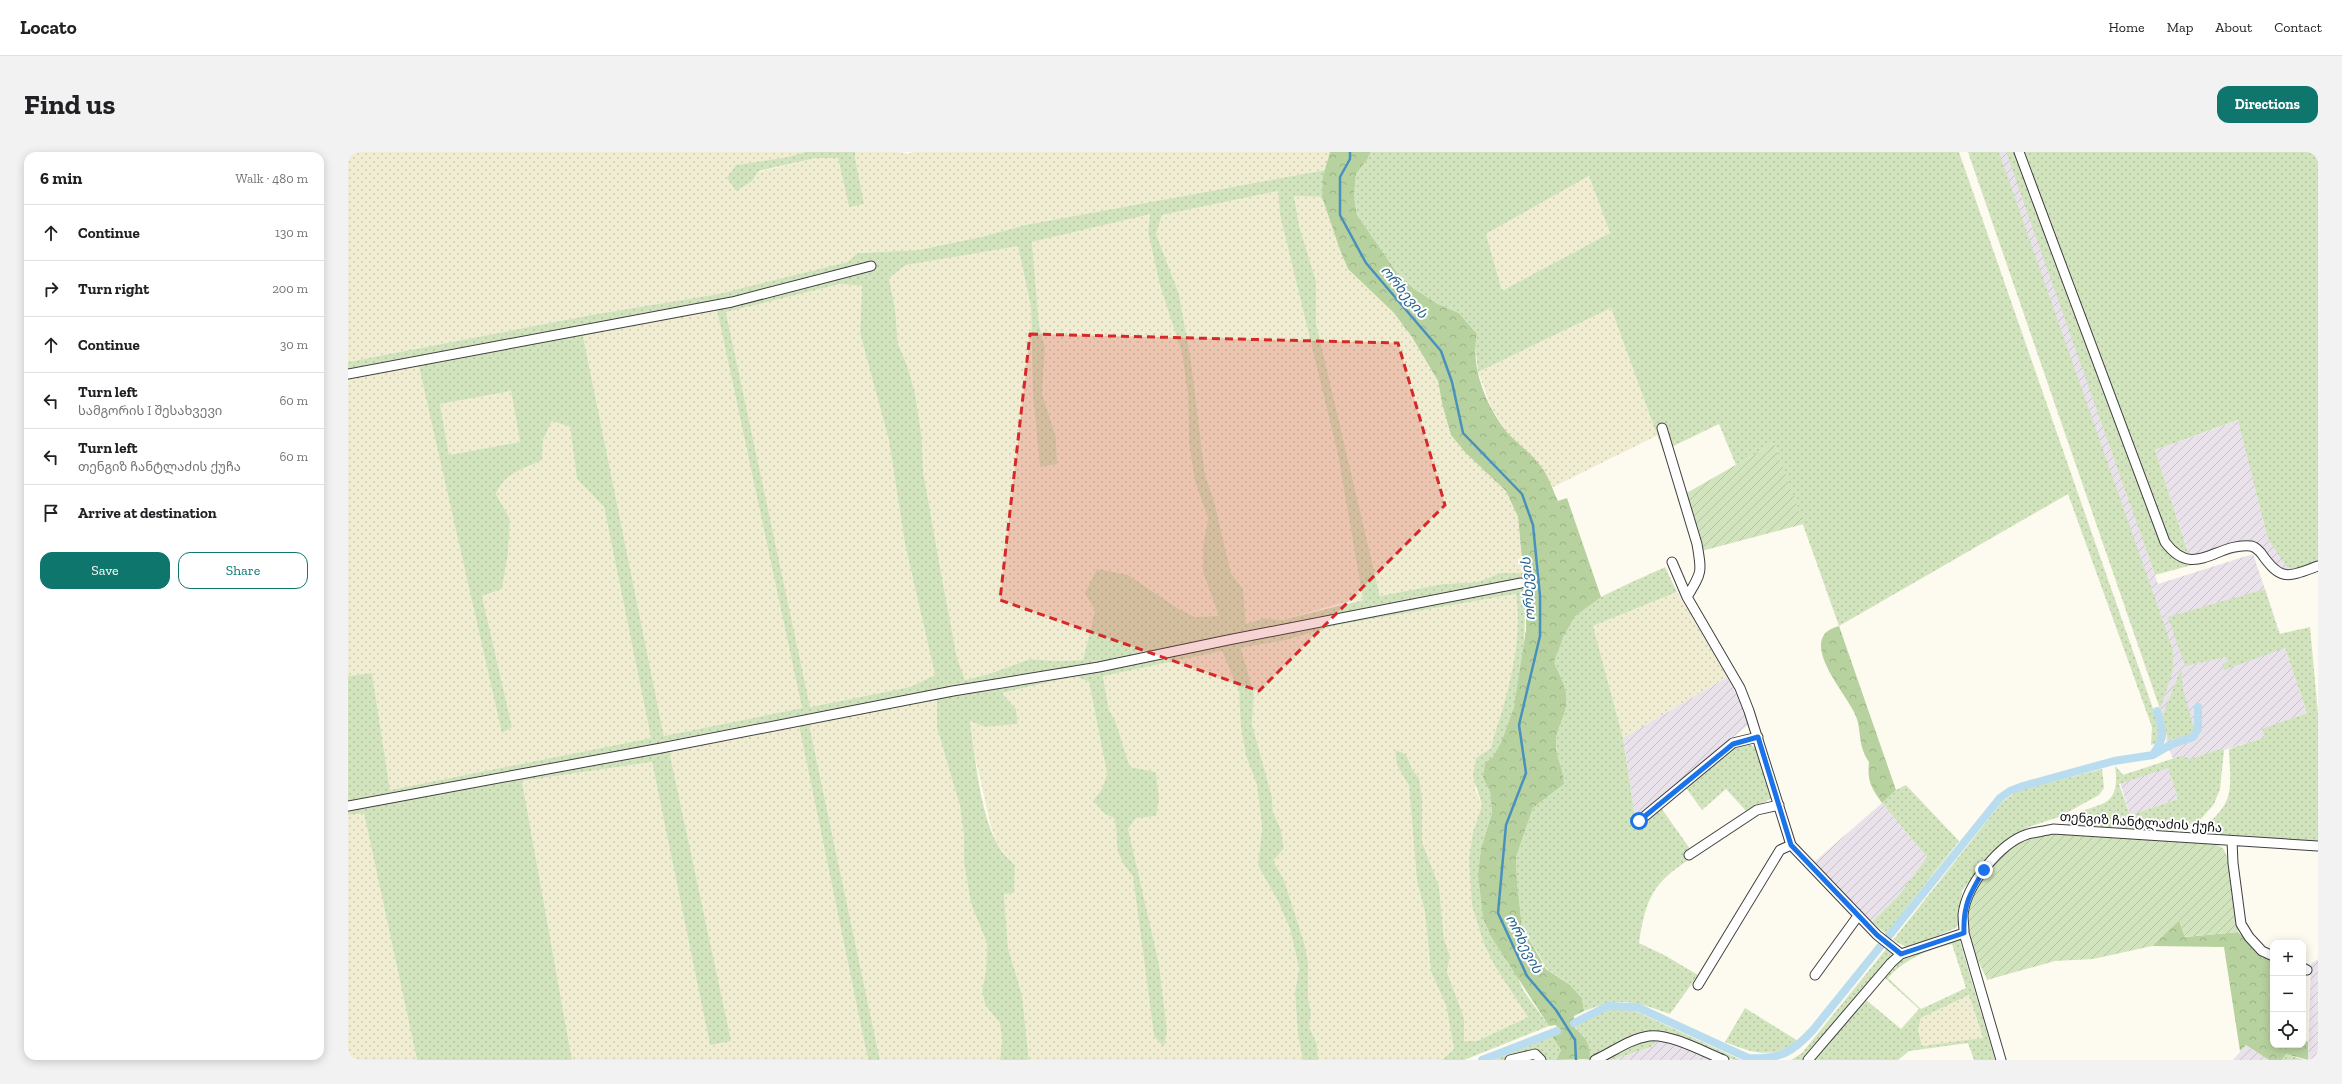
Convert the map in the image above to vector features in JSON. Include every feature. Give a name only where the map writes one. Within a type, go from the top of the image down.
[{"type":"street","points":[[2019,152],[2165,542],[2173,552],[2186,560],[2196,560],[2234,548],[2252,546],[2258,549],[2274,570],[2283,575],[2318,566]]},
{"type":"street","points":[[348,374],[732,302],[871,266]]},
{"type":"street","points":[[1662,428],[1700,558],[1701,573],[1687,597]]},
{"type":"street","points":[[1672,562],[1687,597],[1740,688],[1758,737],[1791,845],[1877,935],[1901,954]]},
{"type":"street","points":[[348,806],[656,749],[953,691],[1099,667],[1228,640],[1522,583]]},
{"type":"street","points":[[1639,821],[1733,744],[1758,737]]},
{"type":"street","points":[[1689,855],[1757,810],[1779,805]]},
{"type":"street","name":"თენგიზ ჩანტლაძის ქუჩა","points":[[2002,1060],[1964,933],[1963,914],[1968,897],[1984,870],[2008,844],[2028,834],[2053,829],[2318,846]]},
{"type":"street","points":[[2232,841],[2233,863],[2241,924],[2249,937],[2262,951],[2270,955]]},
{"type":"street","points":[[1698,985],[1780,850],[1791,845]]},
{"type":"street","points":[[1815,975],[1858,916]]},
{"type":"street","points":[[1808,1060],[1891,963],[1901,954],[1964,933]]},
{"type":"street","points":[[1595,1060],[1648,1036],[1661,1036],[1724,1060]]},
{"type":"street","points":[[1510,1060],[1530,1054],[1535,1054],[1541,1060]]},
{"type":"highlighted area","points":[[1030,334],[1398,343],[1445,505],[1259,691],[1000,600]]},
{"type":"shaded area","points":[[348,152],[805,152],[788,157],[737,165],[752,181],[759,172],[816,158],[838,158],[849,207],[855,152],[900,152],[909,154],[913,152],[1330,152],[1325,170],[1025,225],[981,237],[917,250],[859,253],[847,262],[718,294],[591,315],[348,362]]},
{"type":"shaded area","points":[[1998,152],[2008,152],[2158,584],[2253,554],[2307,713],[2263,729],[2265,737],[2224,750],[2217,750],[2168,768],[2178,799],[2130,815],[2115,766],[2123,775],[2173,759],[2166,742],[2167,730],[2160,709],[2173,661]]},
{"type":"shaded area","points":[[1589,176],[1610,233],[1502,292],[1486,234]]},
{"type":"shaded area","points":[[1278,191],[1280,215],[1338,455],[1363,600],[1341,603],[1282,620],[1264,618],[1246,624],[1243,589],[1231,573],[1214,501],[1205,475],[1191,361],[1179,294],[1156,234],[1162,215]]},
{"type":"shaded area","points":[[1294,196],[1322,197],[1348,269],[1394,313],[1412,337],[1438,381],[1442,403],[1483,468],[1506,491],[1518,517],[1523,573],[1501,573],[1477,582],[1443,584],[1380,596],[1316,323],[1316,281],[1299,225]]},
{"type":"shaded area","points":[[1150,213],[1148,232],[1160,286],[1182,353],[1188,396],[1189,443],[1195,481],[1208,519],[1203,545],[1211,594],[1220,616],[1195,617],[1177,608],[1095,610],[1083,660],[1056,661],[1030,659],[989,674],[965,680],[957,658],[923,471],[922,439],[915,393],[907,365],[898,344],[895,308],[889,278],[906,265],[1018,245],[1031,307],[1035,421],[1038,441],[1057,464],[1056,437],[1042,394],[1045,348],[1039,324],[1032,242]]},
{"type":"shaded area","points":[[840,284],[862,286],[860,333],[889,441],[905,544],[935,675],[910,687],[809,707],[726,311]]},
{"type":"shaded area","points":[[1611,308],[1658,435],[1551,488],[1542,468],[1506,431],[1492,409],[1478,372]]},
{"type":"shaded area","points":[[717,310],[802,708],[664,736],[583,336]]},
{"type":"shaded area","points":[[418,362],[512,727],[482,596],[502,589],[508,554],[510,519],[496,494],[501,483],[513,473],[542,460],[543,440],[552,421],[570,427],[577,479],[604,507],[651,738],[390,790],[372,673],[348,676],[348,379]]},
{"type":"shaded area","points":[[511,391],[520,442],[449,455],[440,404]]},
{"type":"shaded area","points":[[2239,420],[2268,539],[2296,569],[2287,571],[2275,567],[2250,549],[2192,565],[2155,450]]},
{"type":"shaded area","points":[[1677,592],[1727,677],[1623,738],[1593,626]]},
{"type":"shaded area","points":[[1517,594],[1518,629],[1514,668],[1502,715],[1475,789],[1482,805],[1473,832],[1528,1017],[1477,1041],[1464,1041],[1464,1018],[1447,972],[1450,956],[1444,939],[1439,886],[1422,842],[1419,778],[1412,769],[1406,754],[1395,750],[1397,765],[1409,786],[1417,881],[1425,912],[1431,972],[1446,1005],[1454,1049],[1442,1060],[1318,1060],[1317,1044],[1309,1027],[1311,1014],[1308,998],[1308,962],[1284,880],[1272,861],[1284,847],[1281,830],[1273,812],[1272,797],[1252,724],[1254,694],[1241,648],[1286,640],[1338,625]]},
{"type":"shaded area","points":[[1222,651],[1239,692],[1246,756],[1257,785],[1262,828],[1258,867],[1278,901],[1290,929],[1299,968],[1295,993],[1298,1035],[1303,1060],[1029,1060],[1022,995],[1008,948],[1004,894],[1014,893],[1015,865],[997,845],[991,827],[975,757],[970,721],[985,727],[1018,724],[1016,709],[1002,693],[1076,676],[1089,682],[1107,774],[1102,789],[1093,801],[1105,814],[1114,818],[1118,830],[1117,848],[1126,867],[1133,877],[1154,1036],[1167,1030],[1159,964],[1127,829],[1136,818],[1159,798],[1156,772],[1130,767],[1115,720],[1109,710],[1103,675]]},
{"type":"shaded area","points":[[1727,677],[1747,714],[1749,724],[1635,817],[1623,738]]},
{"type":"shaded area","points":[[937,691],[937,728],[960,806],[964,837],[964,863],[971,904],[987,943],[986,971],[982,990],[985,1005],[1000,1023],[1002,1039],[1000,1060],[880,1060],[807,715]]},
{"type":"shaded area","points":[[797,716],[868,1060],[572,1060],[522,781],[652,762],[710,1044],[730,1041],[667,741]]},
{"type":"shaded area","points":[[1882,803],[1927,857],[1899,895],[1872,922],[1813,863]]},
{"type":"shaded area","points":[[364,812],[417,1060],[348,1060],[348,815]]},
{"type":"shaded area","points":[[2318,959],[2318,1060],[2308,1060],[2311,964]]},
{"type":"shaded area","points":[[1969,995],[1983,1039],[1922,1046],[1918,1030],[1921,1018]]},
{"type":"shaded area","points":[[1657,1039],[1713,1060],[1612,1060],[1651,1047]]},
{"type":"shaded area","points":[[2246,1045],[2269,1060],[2233,1060]]},
{"type":"green space","points":[[805,152],[855,152],[864,204],[849,207],[838,158],[816,158],[759,171],[752,181],[736,191],[727,178],[736,165],[788,157]]},
{"type":"green space","points":[[1330,152],[1371,152],[1367,160],[1356,174],[1354,197],[1357,215],[1398,274],[1413,288],[1436,303],[1459,313],[1477,334],[1475,347],[1476,359],[1481,385],[1486,398],[1506,431],[1534,458],[1542,468],[1558,501],[1567,498],[1601,597],[1575,616],[1564,635],[1554,662],[1563,684],[1567,700],[1556,740],[1556,750],[1563,773],[1564,784],[1533,808],[1516,857],[1522,927],[1546,969],[1570,985],[1582,998],[1584,1011],[1574,1016],[1575,1028],[1587,1041],[1590,1059],[1556,1060],[1561,1050],[1552,1036],[1559,1031],[1556,1025],[1549,1026],[1492,938],[1483,918],[1478,875],[1481,848],[1492,813],[1490,792],[1483,778],[1485,763],[1493,757],[1502,741],[1514,707],[1526,630],[1526,602],[1518,517],[1506,491],[1465,452],[1451,435],[1442,403],[1438,381],[1412,337],[1394,313],[1348,269],[1322,197],[1323,176]]},
{"type":"green space","points":[[1371,152],[1959,152],[2157,720],[2161,734],[2157,743],[2151,745],[2152,727],[2068,494],[1839,626],[1774,443],[1736,465],[1719,424],[1663,451],[1611,308],[1478,372],[1475,345],[1477,334],[1459,313],[1436,303],[1413,288],[1398,274],[1357,215],[1354,197],[1356,174],[1367,160]],"holes":[[[1589,176],[1610,233],[1502,291],[1486,234]]]},
{"type":"green space","points":[[1968,152],[1999,152],[2173,650],[2173,670],[2160,709]]},
{"type":"green space","points":[[2006,152],[2318,152],[2318,561],[2296,569],[2287,567],[2268,539],[2238,420],[2155,450],[2192,565],[2155,575]]},
{"type":"green space","points":[[1325,170],[1322,197],[1294,196],[1299,225],[1316,281],[1316,323],[1380,596],[1443,584],[1477,582],[1501,573],[1523,573],[1525,614],[1523,658],[1520,679],[1516,701],[1503,740],[1483,778],[1490,792],[1492,813],[1481,848],[1478,875],[1483,918],[1507,962],[1516,973],[1523,990],[1549,1026],[1464,1060],[1442,1060],[1454,1049],[1446,1005],[1431,972],[1425,912],[1417,881],[1409,786],[1397,765],[1395,750],[1406,754],[1412,769],[1419,778],[1422,799],[1422,842],[1439,886],[1444,939],[1450,956],[1447,972],[1464,1018],[1464,1041],[1477,1041],[1528,1017],[1495,966],[1484,944],[1472,905],[1469,859],[1473,832],[1482,805],[1473,776],[1476,758],[1490,749],[1508,692],[1517,633],[1518,614],[1516,594],[1338,625],[1286,640],[1241,648],[1254,694],[1252,724],[1272,797],[1273,812],[1281,830],[1284,848],[1273,861],[1284,880],[1304,943],[1308,962],[1308,998],[1311,1014],[1309,1027],[1317,1044],[1318,1060],[1303,1060],[1298,1035],[1295,993],[1299,968],[1290,929],[1278,901],[1258,866],[1262,828],[1257,785],[1246,756],[1241,727],[1239,692],[1222,651],[1103,676],[1109,710],[1115,720],[1130,767],[1156,772],[1159,798],[1156,816],[1136,818],[1128,829],[1159,964],[1167,1030],[1164,1047],[1154,1036],[1133,877],[1123,863],[1119,854],[1114,818],[1105,814],[1093,801],[1102,789],[1107,774],[1089,682],[1076,676],[1002,693],[1016,709],[1018,724],[985,727],[970,721],[976,767],[986,816],[999,847],[1015,865],[1014,893],[1004,894],[1008,948],[1022,995],[1029,1060],[1000,1060],[1002,1039],[1000,1023],[985,1005],[982,990],[986,971],[987,943],[971,904],[964,863],[964,837],[960,806],[937,728],[937,692],[807,715],[880,1060],[868,1060],[797,716],[667,741],[731,1041],[710,1045],[652,762],[522,781],[572,1060],[417,1060],[364,813],[348,815],[348,676],[372,673],[390,790],[651,738],[604,507],[577,479],[570,427],[552,421],[543,440],[542,460],[509,476],[496,494],[510,519],[508,554],[502,589],[482,596],[512,727],[502,733],[418,362],[348,379],[348,362],[591,315],[718,294],[847,262],[858,253],[918,250],[981,237],[1025,225]],"holes":[[[1278,191],[1280,215],[1338,455],[1363,600],[1282,620],[1264,618],[1246,624],[1243,589],[1231,573],[1214,501],[1205,475],[1191,361],[1179,294],[1156,234],[1162,215]],[[1150,214],[1148,232],[1160,286],[1182,353],[1188,396],[1189,443],[1195,481],[1208,519],[1203,545],[1203,572],[1219,616],[1195,617],[1177,608],[1128,575],[1097,569],[1085,593],[1095,610],[1083,660],[1056,661],[1030,659],[989,674],[965,680],[957,658],[923,471],[922,439],[915,393],[907,365],[898,344],[895,308],[889,278],[906,265],[1018,246],[1031,307],[1033,395],[1040,467],[1057,464],[1056,437],[1042,394],[1045,348],[1039,324],[1032,242]],[[840,284],[862,286],[860,333],[889,441],[905,544],[935,675],[910,687],[810,707],[726,312]],[[717,310],[802,708],[664,736],[583,336]],[[511,391],[520,442],[449,455],[440,404]]]},
{"type":"green space","points":[[1774,443],[1804,524],[1694,553],[1678,498]]},
{"type":"green space","points":[[1665,567],[1677,592],[1593,626],[1623,738],[1635,817],[1657,802],[1695,856],[1670,874],[1654,891],[1645,913],[1639,943],[1666,956],[1698,975],[1670,1014],[1636,1003],[1627,1002],[1608,1004],[1584,1011],[1582,998],[1570,985],[1547,969],[1522,927],[1516,857],[1533,808],[1564,784],[1563,773],[1556,750],[1556,740],[1567,700],[1563,684],[1554,662],[1567,627],[1574,617],[1590,603],[1616,589]]},
{"type":"green space","points":[[2265,589],[2279,634],[2310,627],[2318,714],[2318,844],[2197,833],[2218,813],[2228,797],[2230,788],[2229,749],[2265,737],[2262,729],[2307,713],[2285,648],[2224,670],[2222,664],[2228,662],[2226,657],[2185,666],[2168,617]]},
{"type":"green space","points":[[1839,626],[1896,790],[1882,803],[1875,793],[1869,779],[1869,762],[1862,749],[1857,718],[1826,665],[1822,653],[1821,641],[1827,632]]},
{"type":"green space","points":[[2181,669],[2183,689],[2194,729],[2190,735],[2168,740],[2162,717]]},
{"type":"green space","points":[[1747,743],[1758,751],[1762,758],[1772,798],[1747,812],[1726,789],[1702,810],[1686,788],[1735,746]]},
{"type":"green space","points":[[2217,750],[2224,750],[2220,789],[2214,804],[2201,819],[2175,831],[2067,825],[2074,816],[2082,811],[2108,801],[2113,794],[2116,783],[2115,766],[2123,775],[2181,756],[2191,759]],"holes":[[[2168,768],[2178,799],[2130,815],[2119,784]]]},
{"type":"green space","points":[[2102,769],[2104,788],[2099,795],[2059,817],[2028,827],[2006,842],[1985,861],[1962,891],[1958,925],[1956,928],[1908,948],[1893,940],[2002,802],[2018,791]]},
{"type":"green space","points":[[1906,785],[1959,841],[1886,934],[1872,922],[1899,895],[1927,857],[1882,803],[1896,790]]},
{"type":"green space","points":[[2051,834],[2215,844],[2223,848],[2227,856],[2238,932],[2185,937],[2179,920],[2152,946],[2093,959],[2055,961],[1987,980],[1968,938],[1967,921],[1973,897],[1986,875],[2011,849],[2025,841]]},
{"type":"green space","points":[[2179,920],[2185,937],[2238,932],[2261,957],[2270,959],[2270,1048],[2306,1048],[2306,1041],[2308,1042],[2308,1060],[2286,1054],[2282,1060],[2269,1060],[2246,1045],[2240,1051],[2224,947],[2152,946]]},
{"type":"green space","points":[[1959,938],[1995,1060],[1974,1060],[1968,1043],[1909,1051],[1898,1060],[1812,1060],[1865,999],[1901,1029],[1919,1009],[1885,978],[1902,960]],"holes":[[[1952,944],[1966,988],[1921,1009],[1888,978],[1901,966],[1917,956]],[[1969,995],[1983,1038],[1922,1046],[1918,1030],[1921,1018]]]},
{"type":"green space","points":[[1887,948],[1894,953],[1895,957],[1804,1060],[1791,1060],[1802,1053]]},
{"type":"green space","points":[[1615,1008],[1631,1009],[1741,1060],[1734,1060],[1662,1033],[1651,1047],[1612,1060],[1584,1060],[1590,1059],[1584,1036],[1574,1026],[1598,1013]]},
{"type":"green space","points":[[1745,1008],[1798,1041],[1779,1051],[1770,1053],[1753,1052],[1725,1042]]},
{"type":"green space","points":[[1552,1036],[1561,1050],[1556,1060],[1493,1060]]},
{"type":"green space","points":[[2286,1054],[2304,1060],[2282,1060]]},
{"type":"waterway","name":"ორხევის","points":[[1350,152],[1350,159],[1340,177],[1340,215],[1366,263],[1441,351],[1452,382],[1463,433],[1522,494],[1533,525],[1540,596],[1540,636],[1519,725],[1526,773],[1506,825],[1498,913],[1527,976],[1556,1010],[1575,1040],[1576,1060]]},
{"type":"waterway","points":[[1574,1023],[1608,1006],[1637,1007],[1748,1058],[1768,1058],[1785,1053],[1799,1044],[1813,1030],[2000,798],[2010,791],[2023,786],[2114,761],[2153,755],[2170,745],[2193,737],[2198,729],[2198,707]]},
{"type":"waterway","points":[[2154,753],[2162,737],[2162,728],[2157,711]]},
{"type":"waterway","points":[[1482,1060],[1557,1031]]},
{"type":"route","points":[[1639,821],[1733,744],[1758,737],[1791,845],[1877,935],[1901,954],[1964,933],[1963,914],[1968,897],[1984,870]]}]
